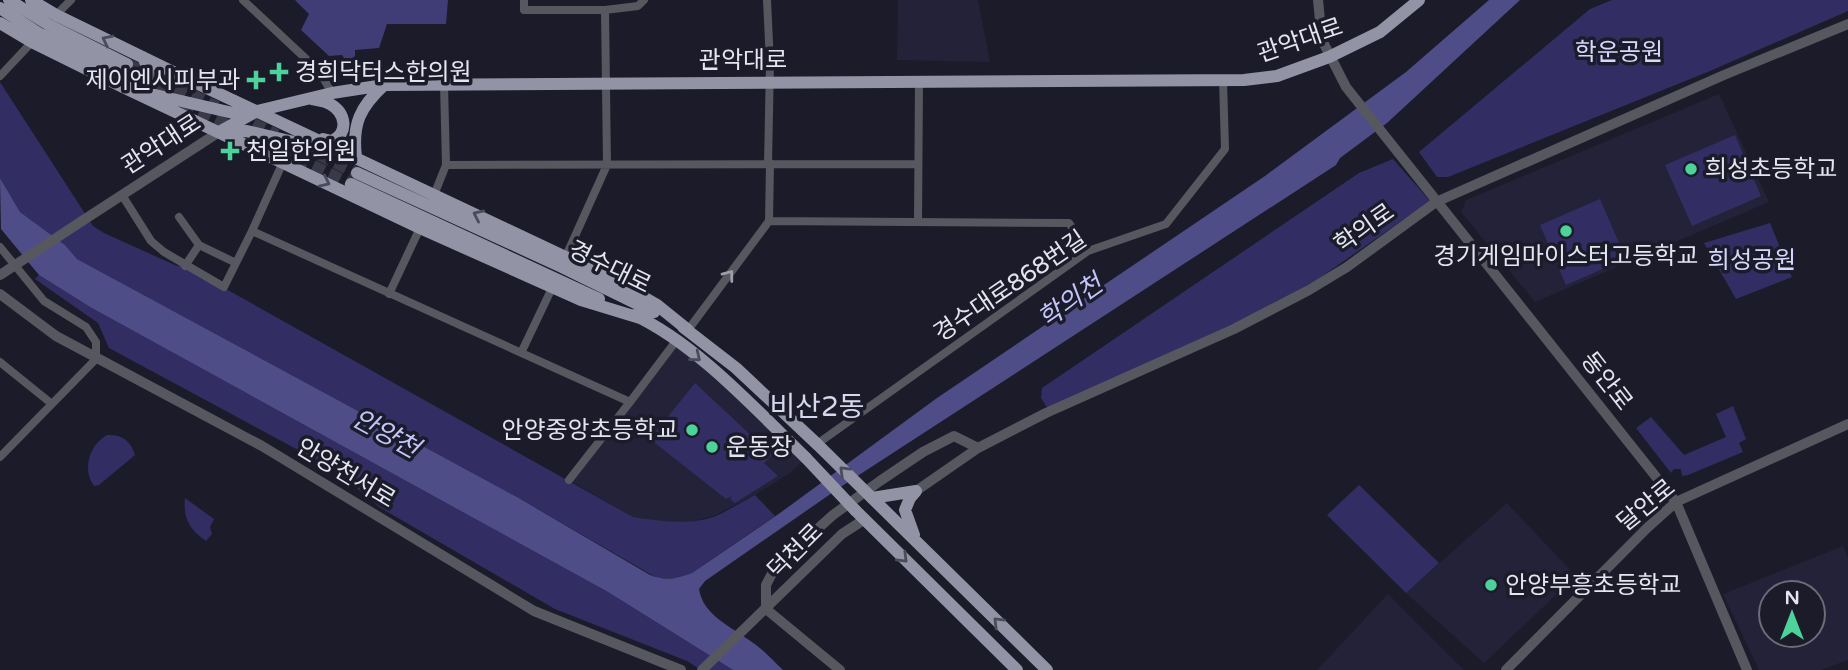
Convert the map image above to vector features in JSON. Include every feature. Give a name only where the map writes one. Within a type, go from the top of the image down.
[{"type":"main road","points":[[9,0],[124,76],[219,132],[552,288],[640,318]]},
{"type":"main road","points":[[31,0],[56,15],[257,111],[315,142],[356,158],[566,256],[657,305],[688,330]]},
{"type":"main road","name":"관악대로","points":[[219,132],[257,111],[308,97],[384,85],[1223,79],[1277,76],[1329,57],[1380,32],[1419,0]]},
{"type":"main road","points":[[0,8],[40,34],[124,76],[137,88],[147,79],[148,69],[143,57]]},
{"type":"main road","points":[[0,23],[32,42],[124,76],[233,113],[257,111]]},
{"type":"main road","points":[[356,158],[354,143],[357,120],[367,100],[384,85]]},
{"type":"main road","points":[[284,162],[282,155],[285,149],[332,141],[344,130],[344,119],[330,104],[308,97]]},
{"type":"main road","points":[[219,132],[247,131],[315,142]]},
{"type":"main road","name":"경수대로","points":[[865,519],[724,380],[677,341],[640,318],[354,178],[562,267],[688,330],[736,369],[872,498]]},
{"type":"main road","points":[[872,498],[916,491]]},
{"type":"main road","points":[[916,491],[905,510],[916,539]]},
{"type":"main road","points":[[872,498],[1047,670]]},
{"type":"main road","points":[[865,519],[1017,670]]},
{"type":"street","points":[[56,15],[71,0]]},
{"type":"street","points":[[243,0],[319,71],[332,93]]},
{"type":"street","points":[[524,0],[524,10],[605,10],[638,6],[644,0]]},
{"type":"street","points":[[688,330],[769,221],[767,0]]},
{"type":"street","points":[[1318,0],[1322,40],[1329,57]]},
{"type":"street","points":[[566,256],[607,165],[605,10]]},
{"type":"street","name":"학의로","points":[[916,491],[978,448],[1059,408],[1234,329],[1299,295],[1340,271],[1436,202],[1713,80],[1848,24]]},
{"type":"street","points":[[0,76],[32,42]]},
{"type":"street","name":"동안로","points":[[1329,57],[1346,87],[1676,502],[1747,670]]},
{"type":"street","name":"경수대로868번길","points":[[817,444],[1088,251],[1166,224],[1225,149],[1223,79]]},
{"type":"street","points":[[918,222],[919,82]]},
{"type":"street","points":[[434,195],[446,165],[444,84]]},
{"type":"street","name":"관악대로","points":[[0,275],[219,132]]},
{"type":"street","points":[[122,195],[151,241],[185,265],[224,287],[284,162]]},
{"type":"street","points":[[446,165],[918,164]]},
{"type":"street","points":[[179,217],[199,245],[236,263]]},
{"type":"street","points":[[769,221],[1069,223],[1088,251]]},
{"type":"street","points":[[389,294],[420,228]]},
{"type":"street","points":[[252,231],[630,401]]},
{"type":"street","points":[[185,265],[199,245]]},
{"type":"street","points":[[0,247],[44,301],[86,327],[96,342],[96,359],[0,457]]},
{"type":"street","points":[[521,353],[552,288]]},
{"type":"street","name":"안양천서로","points":[[0,294],[56,336],[262,446],[534,611],[681,670]]},
{"type":"street","points":[[569,480],[677,341]]},
{"type":"street","points":[[0,362],[52,404]]},
{"type":"street","name":"달안로","points":[[1506,670],[1676,502],[1848,424]]},
{"type":"street","points":[[840,670],[762,613],[766,585],[776,566],[833,515],[923,452],[954,436],[978,448]]},
{"type":"street","name":"덕천로","points":[[702,669],[842,534],[865,519]]},
{"type":"street","points":[[776,566],[779,575],[792,583]]},
{"type":"shaded area","points":[[295,0],[448,0],[446,24],[387,24],[379,48],[355,50],[355,61],[346,61],[342,55],[329,56],[301,30],[309,14]]},
{"type":"shaded area","points":[[898,0],[978,0],[990,62],[897,60]]},
{"type":"shaded area","points":[[1719,94],[1769,202],[1535,302],[1461,212],[1466,200]]},
{"type":"shaded area","name":"안양중앙초등학교","points":[[676,341],[806,458],[790,473],[714,516],[690,522],[662,522],[633,517],[569,480]]},
{"type":"shaded area","name":"안양부흥초등학교","points":[[1507,503],[1576,576],[1484,663],[1406,593]]},
{"type":"shaded area","points":[[1843,546],[1848,558],[1848,660],[1821,670],[1759,670],[1723,594],[1757,580],[1757,649],[1827,649],[1827,579],[1760,579]]},
{"type":"shaded area","points":[[1388,594],[1464,670],[1317,670]]},
{"type":"green space","name":"학운공원","points":[[1612,0],[1848,0],[1848,11],[1710,71],[1448,177],[1437,177],[1419,152],[1590,9]]},
{"type":"green space","points":[[0,82],[93,226],[104,233],[177,266],[185,266],[633,517],[675,522],[695,521],[721,514],[755,495],[775,516],[692,573],[682,578],[657,578],[517,497],[77,259],[65,245],[20,212],[0,178]]},
{"type":"green space","points":[[1735,135],[1761,196],[1692,226],[1665,165]]},
{"type":"green space","points":[[1393,159],[1430,201],[1318,279],[1232,327],[1048,409],[1041,398],[1042,388],[1359,173]]},
{"type":"green space","points":[[1600,199],[1626,259],[1566,285],[1540,225]]},
{"type":"green space","name":"희성공원","points":[[1770,223],[1792,277],[1736,299],[1704,243]]},
{"type":"green space","points":[[39,275],[90,307],[608,592],[733,670],[701,670],[687,661],[555,609],[379,507],[337,471],[109,348],[98,323],[35,279]]},
{"type":"green space","name":"운동장","points":[[695,383],[772,455],[764,463],[778,476],[735,503],[730,499],[732,496],[726,499],[650,439]]},
{"type":"green space","points":[[1733,406],[1746,439],[1739,443],[1743,452],[1688,475],[1682,476],[1681,469],[1674,469],[1671,473],[1636,428],[1651,417],[1684,455],[1726,437],[1716,414]]},
{"type":"green space","points":[[107,435],[125,439],[135,455],[99,485],[94,486],[88,473],[89,458],[96,445]]},
{"type":"green space","points":[[1359,485],[1439,563],[1406,593],[1327,515]]},
{"type":"green space","points":[[185,498],[214,519],[210,527],[212,534],[206,541],[188,522]]},
{"type":"water","name":"안양천","points":[[1489,0],[1520,0],[1387,123],[1340,158],[1336,165],[842,486],[705,581],[699,589],[712,613],[758,647],[783,670],[733,670],[608,592],[90,307],[39,275],[1,229],[0,178],[20,212],[65,245],[77,259],[517,497],[650,575],[666,579],[677,578],[692,573],[780,513],[937,398],[1265,176],[1406,72]]},
{"type":"tunnel","points":[[127,64],[217,107]]},
{"type":"tunnel","points":[[123,75],[163,95]]},
{"type":"tunnel","points":[[183,104],[351,184]]},
{"type":"tunnel","points":[[237,116],[277,135]]},
{"type":"tunnel","points":[[303,147],[357,173]]},
{"type":"place","name":"경희닥터스한의원","points":[[279,72]]},
{"type":"place","name":"제이엔시피부과","points":[[256,80]]},
{"type":"place","name":"천일한의원","points":[[230,151]]},
{"type":"place","name":"희성초등학교","points":[[1691,169]]},
{"type":"place","name":"경기게임마이스터고등학교","points":[[1566,231]]},
{"type":"place","name":"안양중앙초등학교","points":[[692,430]]},
{"type":"place","name":"운동장","points":[[712,447]]},
{"type":"place","name":"안양부흥초등학교","points":[[1491,585]]},
{"type":"district","name":"비산2동","points":[[817,406]]},
{"type":"water label","name":"학의천","points":[[1070,301]]}]
